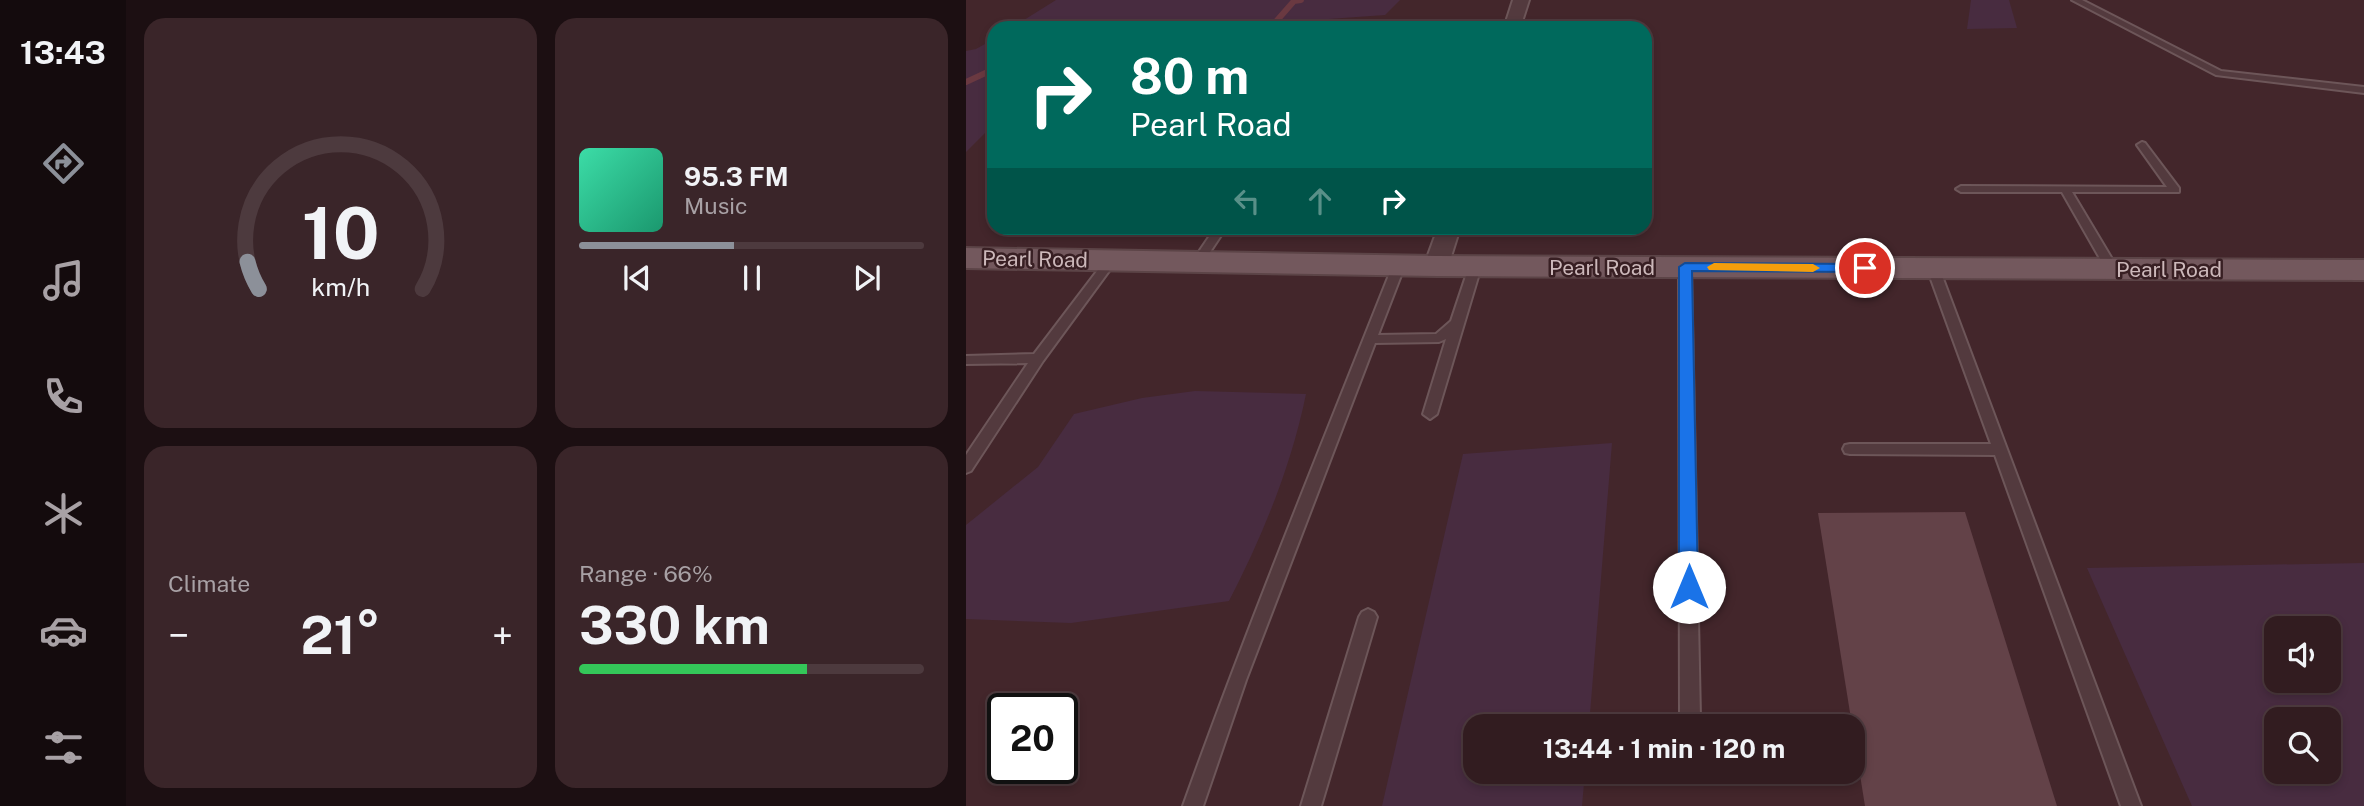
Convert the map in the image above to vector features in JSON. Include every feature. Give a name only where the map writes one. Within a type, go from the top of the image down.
[{"type":"main road","name":"Pearl Road","points":[[966,258],[1475,267],[2364,270]]},
{"type":"street","points":[[1514,21],[1521,0]]},
{"type":"street","points":[[1436,266],[1447,235]]},
{"type":"lane","points":[[2076,0],[2219,73],[2364,90]]},
{"type":"lane","points":[[1961,189],[2175,190],[2142,145]]},
{"type":"lane","points":[[2065,189],[2112,269]]},
{"type":"lane","points":[[1198,262],[1215,235]]},
{"type":"lane","points":[[966,467],[1038,358],[1111,260]]},
{"type":"lane","points":[[1193,806],[1242,667],[1399,265]]},
{"type":"lane","points":[[1430,414],[1475,267]]},
{"type":"lane","points":[[1685,267],[1690,714]]},
{"type":"lane","points":[[1933,268],[2130,806]]},
{"type":"lane","points":[[1369,339],[1439,338],[1457,323]]},
{"type":"lane","points":[[966,360],[1038,358]]},
{"type":"lane","points":[[1850,449],[1998,450]]},
{"type":"lane","points":[[1311,806],[1368,617]]},
{"type":"shaded area","points":[[1056,0],[1400,0],[1385,15],[1325,21],[1022,21]]},
{"type":"shaded area","points":[[1971,0],[2009,0],[2017,28],[1967,29]]},
{"type":"shaded area","points":[[987,43],[987,131],[966,152],[966,51]]},
{"type":"shaded area","points":[[1195,391],[1306,394],[1275,500],[1229,601],[1071,623],[966,619],[966,525],[1038,467],[1074,414],[1142,398]]},
{"type":"shaded area","points":[[1612,443],[1590,714],[1463,714],[1463,784],[1584,784],[1582,806],[1382,806],[1463,454]]},
{"type":"shaded area","points":[[2364,563],[2364,806],[2192,806],[2087,568]]},
{"type":"building","points":[[1965,512],[2057,806],[1865,806],[1861,784],[1865,784],[1865,714],[1850,714],[1818,513]]},
{"type":"waterway","points":[[1276,21],[1294,1],[1301,0]]},
{"type":"waterway","points":[[966,82],[987,72]]},
{"type":"slow traffic","points":[[1714,267],[1813,268]]},
{"type":"route","points":[[1689,587],[1685,267],[1865,268]]}]
